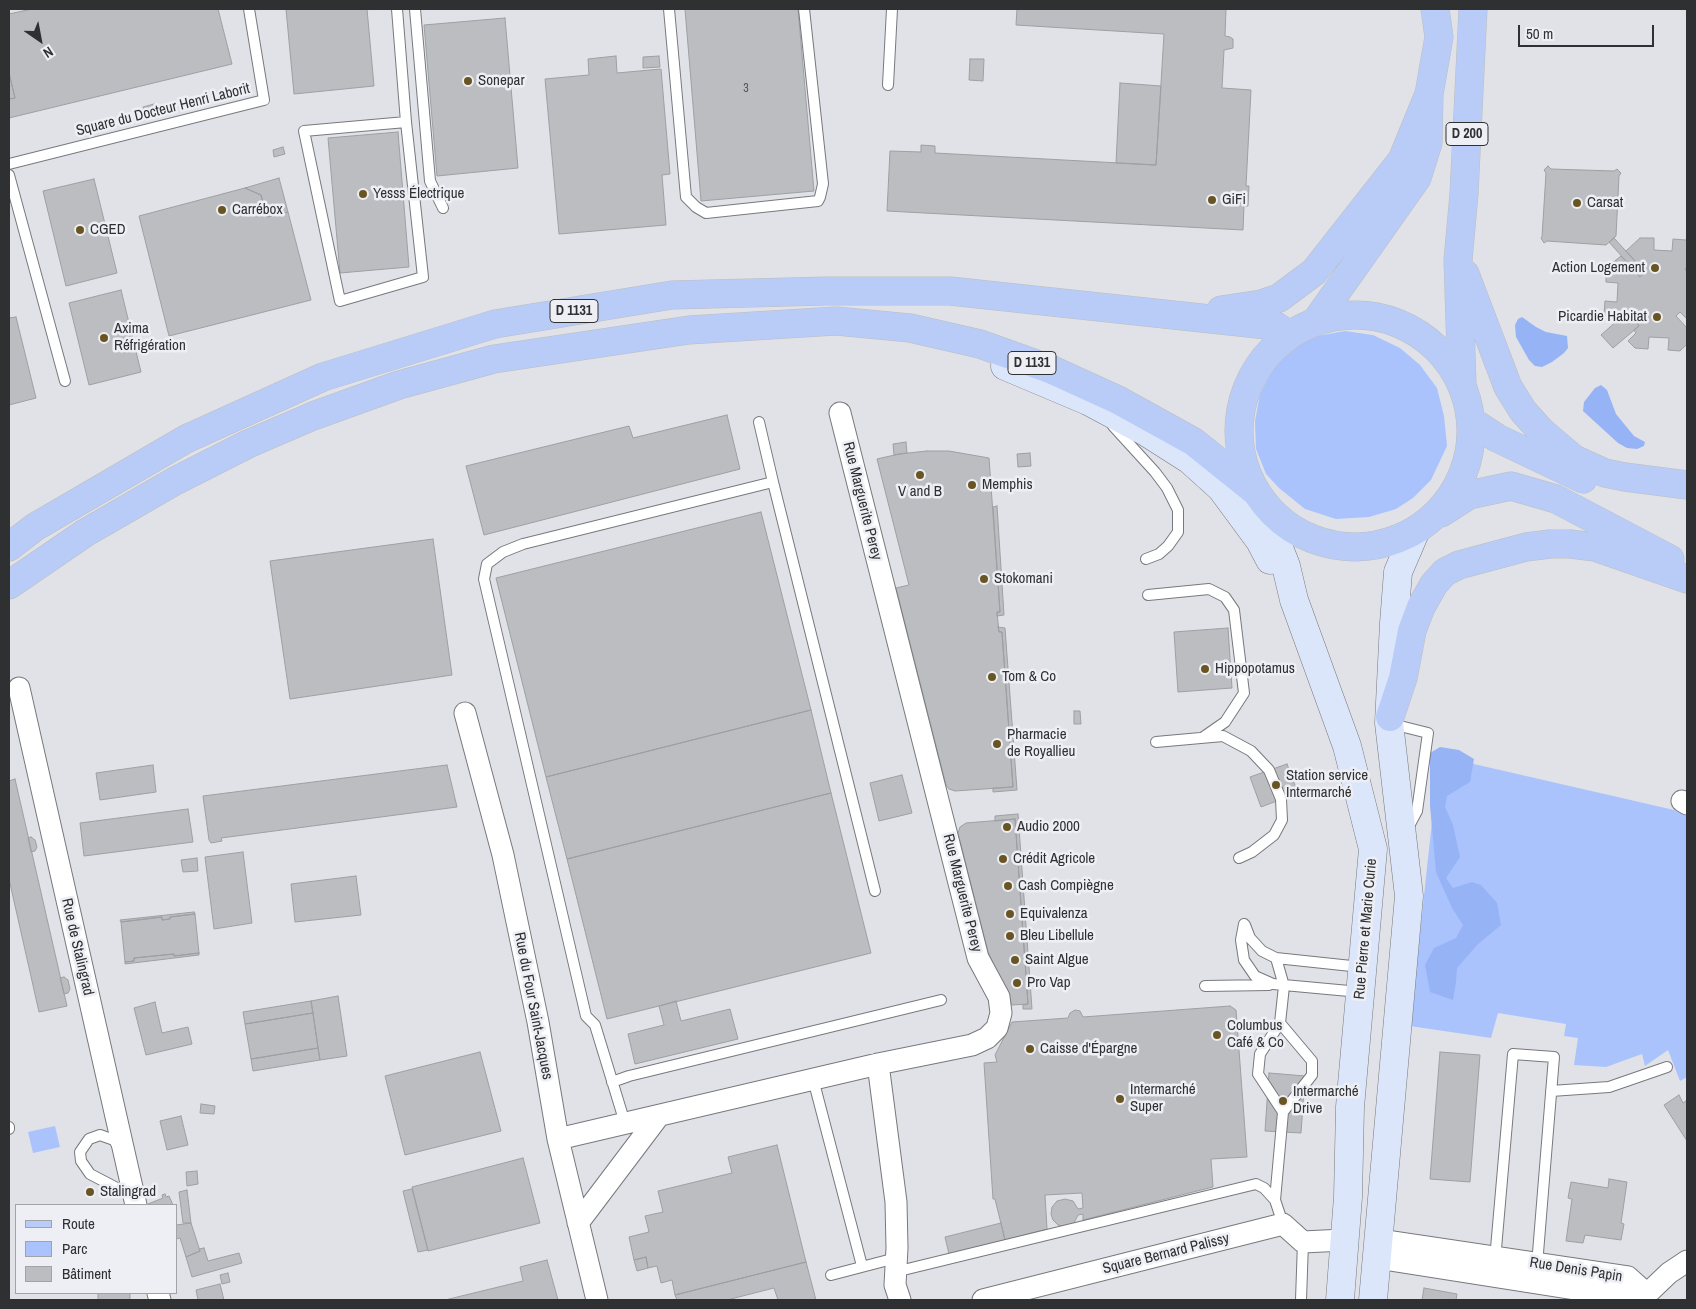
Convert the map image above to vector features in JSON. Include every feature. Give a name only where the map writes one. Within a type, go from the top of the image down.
[{"type":"main road","points":[[1316,321],[1417,178],[1428,143],[1430,94],[1439,37],[1435,9]]},
{"type":"main road","name":"D 200","points":[[1462,386],[1458,260],[1464,194],[1473,9]]},
{"type":"main road","points":[[1190,316],[1261,304],[1279,298],[1314,272],[1402,160],[1430,94]]},
{"type":"main road","points":[[1458,260],[1468,280],[1508,387],[1523,411],[1540,431],[1574,459],[1605,473],[1687,485]]},
{"type":"main road","name":"D 1131","points":[[9,547],[35,527],[186,439],[323,377],[495,324],[672,295],[827,291],[950,291],[1276,326],[1288,334]]},
{"type":"main road","points":[[1294,600],[1286,566],[1266,517],[1262,500],[1242,460],[1238,426],[1245,393],[1261,363],[1288,334],[1316,321],[1351,315],[1385,318],[1417,333],[1444,356],[1462,386],[1468,403],[1471,421],[1468,460],[1452,495],[1420,527],[1398,572],[1389,720],[1409,896],[1376,1270],[1364,1275],[1364,1255],[1357,1246],[1344,1240]]},
{"type":"main road","name":"D 1131","points":[[9,585],[84,533],[174,481],[248,444],[313,416],[400,385],[494,359],[689,330],[836,321],[910,328],[980,344],[1050,369],[1118,400],[1194,442],[1262,500]]},
{"type":"main road","points":[[862,324],[909,339],[965,352],[1009,367],[1088,401],[1146,432],[1190,460],[1221,488],[1260,541],[1294,600]]},
{"type":"main road","points":[[1471,421],[1506,442],[1573,475],[1604,487],[1639,493],[1687,496]]},
{"type":"main road","points":[[1262,500],[1300,534],[1338,546],[1378,545],[1420,527],[1469,495],[1511,486],[1556,499],[1687,568]]},
{"type":"main road","points":[[1389,720],[1403,678],[1412,631],[1421,607],[1434,584],[1445,572],[1459,565],[1526,547],[1570,544],[1595,547],[1687,579]]},
{"type":"main road","name":"Rue Pierre et Marie Curie","points":[[1294,600],[1347,746],[1373,849],[1350,1106],[1348,1197],[1340,1300]]},
{"type":"main road","points":[[1361,980],[1376,971],[1382,976],[1387,982],[1390,1002],[1399,1013]]},
{"type":"street","name":"Rue Marguerite Perey","points":[[558,1139],[878,1064],[972,1045],[987,1038],[998,1028],[1001,1013],[998,997],[978,958],[840,413]]},
{"type":"street","name":"Rue de Stalingrad","points":[[14,695],[135,1201]]},
{"type":"street","name":"Rue du Four Saint-Jacques","points":[[466,713],[503,855],[538,1022],[558,1139],[597,1300]]},
{"type":"street","points":[[878,1064],[896,1202],[895,1285],[900,1300]]},
{"type":"street","points":[[578,1223],[658,1116]]},
{"type":"street","points":[[1283,1224],[1303,1242],[1344,1240]]},
{"type":"street","name":"Square Bernard Palissy","points":[[983,1300],[1283,1224]]},
{"type":"street","points":[[1645,1297],[1669,1273],[1687,1261]]},
{"type":"street","name":"Rue Denis Papin","points":[[1376,1270],[1494,1267],[1536,1273],[1628,1277],[1645,1297]]},
{"type":"lane","name":"Square du Docteur Henri Laborit","points":[[9,164],[264,100],[249,9]]},
{"type":"lane","points":[[397,9],[406,122],[422,277],[340,301],[304,130],[406,122]]},
{"type":"lane","points":[[415,9],[430,181],[443,208]]},
{"type":"lane","points":[[669,9],[686,197],[696,207],[706,212],[818,201],[820,197],[823,184],[804,9]]},
{"type":"lane","points":[[888,85],[892,9]]},
{"type":"lane","points":[[9,175],[65,381]]},
{"type":"lane","points":[[1088,401],[1129,441],[1155,472],[1168,488],[1178,510],[1178,532],[1168,546],[1159,554],[1146,560]]},
{"type":"lane","points":[[759,422],[875,891]]},
{"type":"lane","points":[[625,1123],[595,1025],[586,1016],[484,579],[488,564],[502,552],[522,544],[773,482]]},
{"type":"lane","points":[[1148,594],[1208,589],[1225,597],[1234,610],[1244,693],[1225,722],[1202,738]]},
{"type":"lane","points":[[1389,720],[1428,733],[1417,811],[1402,838]]},
{"type":"lane","points":[[1156,742],[1223,736],[1251,751],[1269,770],[1281,800],[1282,820],[1274,835],[1252,852],[1239,858]]},
{"type":"lane","points":[[1273,984],[1255,976],[1244,960],[1241,940],[1244,924],[1250,938],[1262,952],[1276,958],[1361,980]]},
{"type":"lane","points":[[1276,958],[1284,986],[1280,1023],[1260,1054],[1258,1074],[1283,1112]]},
{"type":"lane","points":[[1205,986],[1273,984],[1284,986],[1361,980]]},
{"type":"lane","points":[[612,1082],[629,1076],[941,1000]]},
{"type":"lane","points":[[1274,1200],[1283,1112],[1312,1074],[1312,1061],[1280,1023]]},
{"type":"lane","points":[[1494,1267],[1514,1054],[1554,1057],[1536,1273]]},
{"type":"lane","points":[[1551,1091],[1609,1087],[1667,1066]]},
{"type":"lane","points":[[813,1079],[862,1266]]},
{"type":"lane","points":[[124,1159],[114,1140],[100,1135],[88,1139],[80,1152],[81,1162],[90,1174],[135,1201]]},
{"type":"lane","points":[[831,1275],[862,1266],[896,1265],[1256,1184],[1264,1188],[1274,1200],[1283,1224]]},
{"type":"lane","points":[[1301,1300],[1303,1242]]},
{"type":"green space","points":[[1345,331],[1373,335],[1400,348],[1420,365],[1437,388],[1444,416],[1447,446],[1431,480],[1413,498],[1396,509],[1369,517],[1336,519],[1305,509],[1279,488],[1266,474],[1256,449],[1255,421],[1260,394],[1273,369],[1293,349],[1317,336]]},
{"type":"green space","points":[[1439,756],[1674,810],[1687,816],[1687,1077],[1680,1081],[1668,1050],[1645,1066],[1642,1054],[1606,1067],[1574,1065],[1578,1038],[1564,1036],[1566,1024],[1498,1013],[1491,1038],[1410,1026]]},
{"type":"green space","points":[[55,1126],[60,1147],[33,1153],[28,1132]]},
{"type":"shaded area","points":[[1522,317],[1546,332],[1567,336],[1568,348],[1552,362],[1542,367],[1535,366],[1529,360],[1516,337],[1515,325],[1518,319]]},
{"type":"shaded area","points":[[1601,385],[1607,390],[1616,414],[1634,436],[1645,442],[1644,446],[1637,449],[1627,448],[1618,443],[1583,411],[1584,402],[1595,388]]},
{"type":"shaded area","points":[[1440,747],[1459,750],[1474,759],[1470,782],[1447,796],[1445,807],[1453,825],[1460,857],[1446,878],[1453,888],[1472,882],[1481,885],[1497,903],[1501,925],[1478,944],[1457,968],[1453,1000],[1430,992],[1425,965],[1434,948],[1456,938],[1463,925],[1452,908],[1436,872],[1430,806],[1430,753]]},
{"type":"building","points":[[32,9],[218,9],[232,64],[9,118],[9,99],[15,98],[9,73],[9,14]]},
{"type":"building","points":[[286,9],[367,9],[374,86],[294,94]]},
{"type":"building","points":[[685,9],[798,9],[814,191],[701,201]]},
{"type":"building","points":[[1017,9],[1226,9],[1225,36],[1233,39],[1233,48],[1224,50],[1222,88],[1251,90],[1246,186],[1249,186],[1248,206],[1244,206],[1243,230],[887,211],[890,151],[921,152],[921,145],[935,146],[935,153],[1156,165],[1164,34],[1016,25]]},
{"type":"building","points":[[505,18],[518,168],[437,176],[424,25]]},
{"type":"building","points":[[616,56],[617,73],[661,69],[670,174],[662,175],[666,225],[559,234],[545,79],[589,75],[588,59]]},
{"type":"building","points":[[659,56],[660,67],[643,68],[643,57]]},
{"type":"building","points":[[970,59],[984,59],[983,81],[969,80]]},
{"type":"building","points":[[9,73],[15,98],[9,99]]},
{"type":"building","points":[[1120,83],[1161,86],[1156,165],[1116,163]]},
{"type":"building","points":[[154,104],[156,111],[145,113],[143,107]]},
{"type":"building","points":[[398,132],[409,267],[340,273],[328,138]]},
{"type":"building","points":[[283,147],[285,154],[274,157],[273,150]]},
{"type":"building","points":[[1548,166],[1551,169],[1614,171],[1617,169],[1621,173],[1619,176],[1616,236],[1606,245],[1547,241],[1544,243],[1541,238],[1546,173],[1544,170]]},
{"type":"building","points":[[279,178],[288,212],[267,217],[261,195],[245,188]]},
{"type":"building","points":[[94,179],[117,273],[66,286],[43,191]]},
{"type":"building","points":[[245,188],[261,195],[267,217],[288,212],[311,300],[169,336],[139,216]]},
{"type":"building","points":[[1614,238],[1645,272],[1640,277],[1609,242]]},
{"type":"building","points":[[1640,238],[1654,238],[1654,250],[1672,251],[1673,239],[1686,240],[1687,242],[1687,267],[1685,269],[1687,272],[1687,319],[1680,312],[1676,316],[1687,328],[1687,344],[1680,351],[1668,350],[1669,338],[1649,337],[1648,349],[1635,348],[1628,341],[1636,333],[1634,330],[1639,326],[1627,312],[1621,317],[1619,314],[1611,321],[1604,314],[1605,301],[1617,302],[1618,283],[1606,282],[1606,268],[1621,256],[1640,277],[1645,272],[1626,251]]},
{"type":"building","points":[[121,290],[141,372],[89,385],[69,303]]},
{"type":"building","points":[[1627,312],[1639,326],[1613,348],[1601,335]]},
{"type":"building","points":[[16,317],[36,398],[9,405],[9,318]]},
{"type":"building","points":[[727,415],[740,469],[484,535],[466,466],[629,426],[633,438]]},
{"type":"building","points":[[906,442],[907,453],[894,455],[893,444]]},
{"type":"building","points":[[927,451],[949,451],[989,458],[1000,612],[997,612],[999,632],[1002,632],[1013,787],[955,791],[949,789],[946,785],[896,588],[909,585],[877,459]]},
{"type":"building","points":[[1030,453],[1031,466],[1018,467],[1017,454]]},
{"type":"building","points":[[997,506],[1004,615],[997,616],[997,612],[1000,612],[993,507]]},
{"type":"building","points":[[761,512],[811,710],[546,777],[496,578]]},
{"type":"building","points":[[433,539],[452,675],[290,699],[270,561]]},
{"type":"building","points":[[998,627],[1005,628],[1017,790],[993,792],[993,788],[1013,787],[1002,632],[999,632]]},
{"type":"building","points":[[1228,628],[1232,688],[1178,692],[1174,632]]},
{"type":"building","points":[[811,710],[831,793],[567,859],[546,777]]},
{"type":"building","points":[[1074,711],[1080,711],[1081,724],[1074,724]]},
{"type":"building","points":[[1287,764],[1298,793],[1261,807],[1250,777]]},
{"type":"building","points":[[153,765],[156,792],[100,800],[96,773]]},
{"type":"building","points":[[447,765],[457,807],[221,838],[222,841],[211,843],[209,840],[203,796]]},
{"type":"building","points":[[902,775],[912,813],[879,821],[870,783]]},
{"type":"building","points":[[15,779],[67,1006],[39,1012],[9,879],[9,781]]},
{"type":"building","points":[[831,793],[871,953],[607,1019],[567,859]]},
{"type":"building","points":[[188,809],[193,842],[84,856],[80,823]]},
{"type":"building","points":[[1018,814],[1032,1009],[1023,1009],[1023,1005],[1028,1004],[1015,819],[995,821],[995,816]]},
{"type":"building","points":[[1015,819],[1028,1004],[1012,1005],[988,952],[958,833],[960,827],[966,823]]},
{"type":"building","points":[[31,837],[35,840],[37,847],[35,851],[31,852],[28,838]]},
{"type":"building","points":[[243,852],[252,923],[214,929],[205,857]]},
{"type":"building","points":[[197,858],[198,871],[183,872],[181,860]]},
{"type":"building","points":[[356,876],[361,915],[295,922],[291,884]]},
{"type":"building","points":[[194,912],[195,914],[170,917],[170,919],[162,920],[162,917],[121,922],[120,920]]},
{"type":"building","points":[[195,914],[199,953],[134,958],[134,961],[125,962],[121,922],[162,917],[162,920],[170,919],[170,917]]},
{"type":"building","points":[[199,953],[199,955],[125,964],[125,962],[134,961],[134,958]]},
{"type":"building","points":[[64,977],[68,980],[70,989],[68,993],[64,994],[60,978]]},
{"type":"building","points":[[338,996],[347,1056],[320,1060],[311,1001]]},
{"type":"building","points":[[311,1001],[313,1013],[245,1024],[243,1012]]},
{"type":"building","points":[[676,1001],[681,1021],[730,1009],[738,1039],[635,1064],[628,1034],[664,1025],[659,1006]]},
{"type":"building","points":[[155,1002],[162,1033],[188,1027],[192,1044],[146,1055],[134,1008]]},
{"type":"building","points":[[1230,1006],[1236,1010],[1247,1157],[1211,1159],[1213,1187],[1083,1220],[1083,1214],[1078,1215],[1074,1223],[1065,1227],[1058,1225],[1053,1220],[1051,1214],[1052,1207],[1057,1201],[1065,1199],[1073,1201],[1078,1209],[1083,1208],[1082,1193],[1045,1195],[1047,1229],[1005,1240],[995,1199],[993,1199],[984,1063],[997,1062],[995,1055],[1012,1022],[1068,1018],[1070,1013],[1075,1010],[1080,1011],[1083,1017]]},
{"type":"building","points":[[313,1013],[318,1048],[251,1059],[245,1024]]},
{"type":"building","points":[[318,1048],[320,1060],[253,1071],[251,1059]]},
{"type":"building","points":[[480,1052],[501,1131],[405,1155],[385,1076]]},
{"type":"building","points":[[1440,1052],[1480,1055],[1470,1182],[1430,1179]]},
{"type":"building","points":[[1269,1073],[1305,1076],[1301,1133],[1265,1131]]},
{"type":"building","points":[[1679,1095],[1683,1103],[1687,1100],[1687,1141],[1664,1105]]},
{"type":"building","points":[[201,1104],[215,1106],[214,1114],[200,1113]]},
{"type":"building","points":[[181,1116],[188,1145],[167,1150],[160,1121]]},
{"type":"building","points":[[777,1145],[806,1262],[675,1295],[672,1280],[661,1283],[657,1266],[648,1268],[646,1257],[634,1260],[629,1237],[649,1232],[645,1216],[663,1212],[658,1191],[732,1173],[728,1157]]},
{"type":"building","points":[[523,1158],[540,1223],[428,1251],[412,1187]]},
{"type":"building","points":[[197,1171],[198,1184],[187,1186],[186,1172]]},
{"type":"building","points":[[1609,1179],[1627,1182],[1621,1223],[1624,1224],[1621,1240],[1585,1235],[1583,1243],[1566,1241],[1572,1199],[1568,1198],[1571,1182],[1608,1188]]},
{"type":"building","points":[[412,1189],[428,1250],[418,1252],[403,1191]]},
{"type":"building","points":[[187,1190],[191,1223],[183,1223],[179,1192]]},
{"type":"building","points":[[162,1195],[169,1196],[173,1204],[148,1204],[163,1198]]},
{"type":"building","points":[[191,1223],[200,1251],[186,1257],[180,1238],[178,1238],[178,1225]]},
{"type":"building","points":[[1001,1223],[1005,1240],[949,1254],[945,1237]]},
{"type":"building","points":[[204,1248],[208,1261],[239,1253],[242,1263],[192,1277],[186,1257]]},
{"type":"building","points":[[646,1257],[648,1268],[637,1271],[634,1260]]},
{"type":"building","points":[[547,1260],[558,1300],[445,1300],[523,1281],[520,1267]]},
{"type":"building","points":[[806,1262],[816,1300],[778,1300],[774,1288],[727,1300],[677,1300],[675,1295]]},
{"type":"building","points":[[228,1273],[230,1282],[222,1284],[220,1275]]},
{"type":"building","points":[[220,1284],[224,1300],[198,1300],[196,1290]]},
{"type":"building","points":[[1424,1288],[1457,1294],[1456,1300],[1422,1300]]},
{"type":"building","points":[[98,1294],[130,1294],[130,1300],[98,1300]]},
{"type":"place","name":"Sonepar","points":[[468,81]]},
{"type":"place","name":"Yesss Électrique","points":[[363,194]]},
{"type":"place","name":"GiFi","points":[[1212,200]]},
{"type":"place","name":"Carsat","points":[[1577,203]]},
{"type":"place","name":"Carrébox","points":[[222,210]]},
{"type":"place","name":"CGED","points":[[80,230]]},
{"type":"place","name":"Action Logement","points":[[1655,268]]},
{"type":"place","name":"Picardie Habitat","points":[[1657,317]]},
{"type":"place","name":"Axima Réfrigération","points":[[104,338]]},
{"type":"place","name":"V and B","points":[[920,475]]},
{"type":"place","name":"Memphis","points":[[972,485]]},
{"type":"place","name":"Stokomani","points":[[984,579]]},
{"type":"place","name":"Hippopotamus","points":[[1205,669]]},
{"type":"place","name":"Tom & Co","points":[[992,677]]},
{"type":"place","name":"Pharmacie de Royallieu","points":[[997,744]]},
{"type":"place","name":"Station service Intermarché","points":[[1276,785]]},
{"type":"place","name":"Audio 2000","points":[[1007,827]]},
{"type":"place","name":"Crédit Agricole","points":[[1003,859]]},
{"type":"place","name":"Cash Compiègne","points":[[1008,886]]},
{"type":"place","name":"Equivalenza","points":[[1010,914]]},
{"type":"place","name":"Bleu Libellule","points":[[1010,936]]},
{"type":"place","name":"Saint Algue","points":[[1015,960]]},
{"type":"place","name":"Pro Vap","points":[[1017,983]]},
{"type":"place","name":"Columbus Café & Co","points":[[1217,1035]]},
{"type":"place","name":"Caisse d'Épargne","points":[[1030,1049]]},
{"type":"place","name":"Intermarché Super","points":[[1120,1099]]},
{"type":"place","name":"Intermarché Drive","points":[[1283,1101]]},
{"type":"place","name":"Stalingrad","points":[[90,1192]]}]
